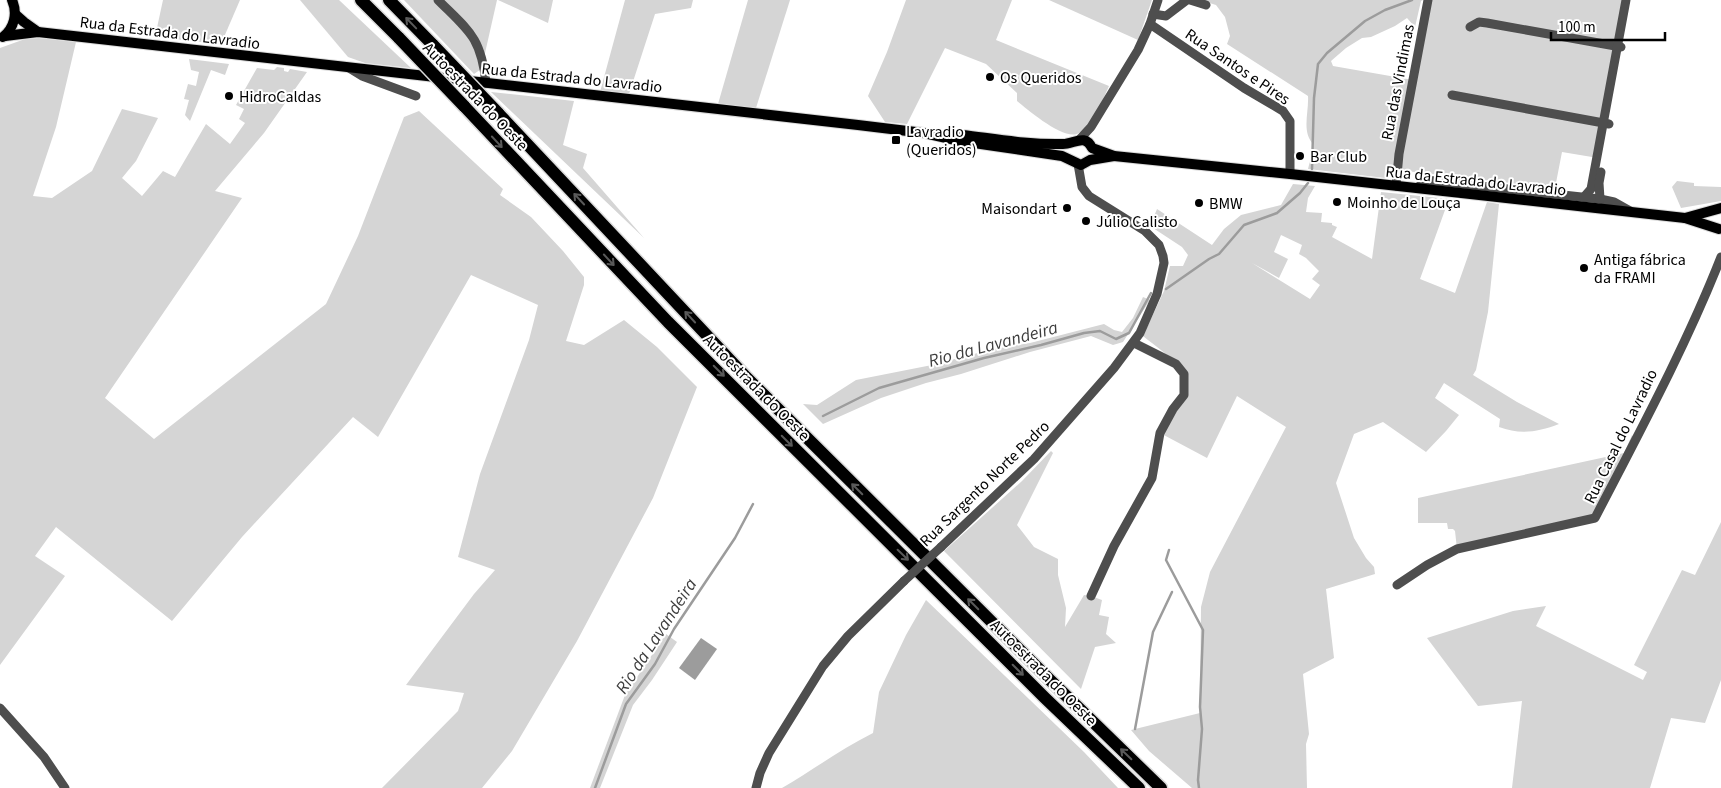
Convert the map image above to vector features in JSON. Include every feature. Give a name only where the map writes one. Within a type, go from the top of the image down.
[{"type":"highway","name":"Autoestrada do Oeste","points":[[361,0],[668,322],[1139,788]]},
{"type":"highway","name":"Autoestrada do Oeste","points":[[389,0],[746,377],[1161,788]]},
{"type":"main road","points":[[2,38],[14,22],[13,1]]},
{"type":"main road","points":[[15,14],[38,32]]},
{"type":"main road","name":"Rua da Estrada do Lavradio","points":[[2,38],[38,32],[924,134],[960,135],[1012,145],[1081,162],[1114,156],[1290,174],[1686,218],[1720,230]]},
{"type":"main road","name":"Rua da Estrada do Lavradio","points":[[1012,145],[1087,141],[1091,146],[1114,156]]},
{"type":"main road","points":[[1075,142],[1068,151],[1081,162],[1093,152],[1091,146]]},
{"type":"main road","name":"Rua da Estrada do Lavradio","points":[[1686,218],[1721,208]]},
{"type":"main road","points":[[1720,230],[1715,218],[1721,208]]},
{"type":"street","points":[[438,0],[472,34],[479,47],[486,83]]},
{"type":"street","points":[[1075,142],[1091,127],[1138,50],[1158,0]]},
{"type":"street","points":[[1154,14],[1166,16],[1189,0],[1206,5]]},
{"type":"street","name":"Rua das Vindimas","points":[[1396,186],[1399,154],[1428,0]]},
{"type":"street","points":[[1600,199],[1599,183],[1626,0]]},
{"type":"street","points":[[1620,47],[1632,0]]},
{"type":"street","points":[[1470,27],[1479,22],[1487,23],[1620,47]]},
{"type":"street","name":"Rua Santos e Pires","points":[[1150,24],[1244,88],[1283,112],[1290,121],[1290,174]]},
{"type":"street","points":[[349,67],[362,76],[416,96]]},
{"type":"street","points":[[1452,95],[1607,123]]},
{"type":"street","points":[[1584,197],[1592,188],[1607,123]]},
{"type":"street","points":[[1091,127],[1091,146]]},
{"type":"street","name":"Rua Sargento Norte Pedro","points":[[756,788],[760,773],[772,747],[823,666],[848,636],[1034,459],[1114,368],[1134,343],[1146,321],[1157,294],[1164,263],[1162,250],[1156,241],[1145,231],[1085,192],[1080,182],[1081,162]]},
{"type":"street","points":[[1417,188],[1426,180],[1584,197],[1614,202],[1632,212]]},
{"type":"street","name":"Rua Casal do Lavradio","points":[[1397,585],[1427,565],[1457,549],[1596,518],[1654,402],[1710,285],[1721,257]]},
{"type":"street","points":[[1091,596],[1114,546],[1152,478],[1160,433],[1172,409],[1184,395],[1184,374],[1176,364],[1134,343]]},
{"type":"street","points":[[0,708],[44,757],[65,788]]},
{"type":"shaded area","points":[[163,0],[240,0],[221,44],[155,37]]},
{"type":"shaded area","points":[[300,0],[339,0],[411,68],[365,63],[348,57]]},
{"type":"shaded area","points":[[404,0],[497,0],[483,62],[484,67],[474,74]]},
{"type":"shaded area","points":[[498,0],[553,0],[548,23]]},
{"type":"shaded area","points":[[625,0],[693,0],[691,8],[655,14],[629,94],[600,92]]},
{"type":"shaded area","points":[[748,0],[790,0],[756,108],[718,104]]},
{"type":"shaded area","points":[[906,0],[1012,0],[996,40],[1109,86],[1088,126],[1077,134],[1063,132],[1054,128],[1017,101],[1017,93],[986,64],[945,48],[907,124],[885,122],[868,96]]},
{"type":"shaded area","points":[[1049,0],[1152,0],[1138,40]]},
{"type":"shaded area","points":[[1200,0],[1423,0],[1421,1],[1415,27],[1407,18],[1371,37],[1362,38],[1346,48],[1331,61],[1333,66],[1413,80],[1428,0],[1626,0],[1598,158],[1562,152],[1555,188],[1397,170],[1385,178],[1308,169],[1314,145],[1310,140],[1306,122],[1308,96],[1227,44],[1230,36],[1225,17],[1216,5]]},
{"type":"shaded area","points":[[39,38],[76,42],[56,127],[33,196],[52,198],[92,171],[122,109],[158,118],[136,161],[122,178],[142,196],[163,171],[175,177],[206,124],[230,144],[245,123],[239,119],[244,109],[236,105],[257,68],[274,70],[277,67],[284,68],[284,71],[288,72],[290,69],[307,72],[264,133],[215,191],[242,198],[105,398],[154,439],[326,304],[358,236],[404,117],[419,111],[503,189],[500,195],[531,217],[584,277],[584,285],[566,341],[584,345],[624,320],[657,347],[697,387],[653,498],[577,641],[512,751],[482,788],[382,788],[458,711],[464,693],[406,685],[474,594],[495,570],[458,557],[480,474],[529,340],[538,305],[471,275],[378,437],[353,417],[242,537],[172,621],[56,527],[35,556],[65,576],[0,665],[0,48],[25,39]]},
{"type":"shaded area","points":[[189,59],[229,64],[225,75],[211,70],[190,121],[185,115],[189,100],[184,99],[188,84],[196,86],[199,72],[191,70]]},
{"type":"shaded area","points":[[491,92],[574,101],[563,145],[587,154],[583,168],[644,238]]},
{"type":"shaded area","points":[[1677,181],[1694,183],[1694,186],[1721,187],[1721,201],[1681,208],[1672,187]]},
{"type":"shaded area","points":[[1293,184],[1315,186],[1308,198],[1306,212],[1322,213],[1321,222],[1332,223],[1332,225],[1337,227],[1332,237],[1372,259],[1381,192],[1449,199],[1420,279],[1455,293],[1487,202],[1499,204],[1488,312],[1476,370],[1473,375],[1517,402],[1559,424],[1529,432],[1499,427],[1500,419],[1444,383],[1435,398],[1459,415],[1426,452],[1383,422],[1354,434],[1336,483],[1354,538],[1374,567],[1375,574],[1326,589],[1334,658],[1303,674],[1309,734],[1306,744],[1307,788],[1192,788],[1149,751],[1131,730],[1200,713],[1201,607],[1210,572],[1286,427],[1237,396],[1207,458],[1160,433],[1183,397],[1184,378],[1174,362],[1143,336],[1164,291],[1170,266],[1183,266],[1188,255],[1182,247],[1150,226],[1157,209],[1212,245],[1224,229],[1241,215],[1281,205]],"holes":[[[1281,235],[1302,245],[1299,254],[1319,271],[1312,279],[1320,285],[1310,299],[1252,263],[1279,278],[1288,259],[1274,252]]]},
{"type":"shaded area","points":[[1143,297],[1150,300],[1123,342],[1113,345],[1091,336],[1030,352],[881,398],[823,424],[803,404],[817,405],[856,380],[932,365],[993,349],[1030,343],[1104,324],[1122,332],[1133,318]]},
{"type":"shaded area","points":[[1632,435],[1635,441],[1595,518],[1457,549],[1455,531],[1448,529],[1447,523],[1418,523],[1418,498],[1624,453]]},
{"type":"shaded area","points":[[1051,451],[1053,453],[1017,525],[1034,547],[1058,559],[1058,575],[1066,608],[1065,627],[1084,595],[1102,600],[1099,615],[1109,617],[1106,634],[1116,643],[1095,647],[1081,689],[944,551],[1022,481]]},
{"type":"shaded area","points":[[1721,522],[1721,680],[1705,723],[1671,718],[1650,788],[1512,788],[1522,701],[1478,706],[1427,638],[1513,611],[1546,606],[1536,626],[1643,680],[1647,672],[1634,665],[1682,570],[1695,575]]},
{"type":"shaded area","points":[[926,600],[1084,752],[1118,788],[782,788],[873,733],[879,692],[906,635]]},
{"type":"shaded area","points":[[666,634],[677,642],[633,705],[600,788],[590,788],[625,695]]},
{"type":"shaded area","points":[[701,638],[717,649],[695,680],[679,668]]},
{"type":"waterway","name":"Rio da Lavandeira","points":[[1312,169],[1314,98],[1318,64],[1327,53],[1365,21],[1385,10],[1412,0]]},
{"type":"waterway","name":"Rio da Lavandeira","points":[[1166,289],[1219,254],[1244,225],[1277,213],[1300,193],[1308,183]]},
{"type":"waterway","name":"Rio da Lavandeira","points":[[823,416],[879,388],[984,358],[1084,333],[1100,331],[1116,339],[1129,333],[1151,293]]},
{"type":"waterway","name":"Rio da Lavandeira","points":[[595,788],[626,704],[655,664],[674,629],[735,538],[753,504]]},
{"type":"waterway","points":[[1169,550],[1166,560],[1203,630],[1200,707],[1202,729],[1199,788]]},
{"type":"waterway","points":[[1135,729],[1153,632],[1172,592]]},
{"type":"place","name":"Os Queridos","points":[[990,77]]},
{"type":"place","name":"HidroCaldas","points":[[229,96]]},
{"type":"place","name":"Lavradio (Queridos)","points":[[896,140]]},
{"type":"place","name":"Bar Club","points":[[1300,156]]},
{"type":"place","name":"Moinho de Louça","points":[[1337,202]]},
{"type":"place","name":"BMW","points":[[1199,203]]},
{"type":"place","name":"Maisondart","points":[[1067,208]]},
{"type":"place","name":"Júlio Calisto","points":[[1086,221]]},
{"type":"place","name":"Antiga fábrica da FRAMI","points":[[1584,268]]}]
